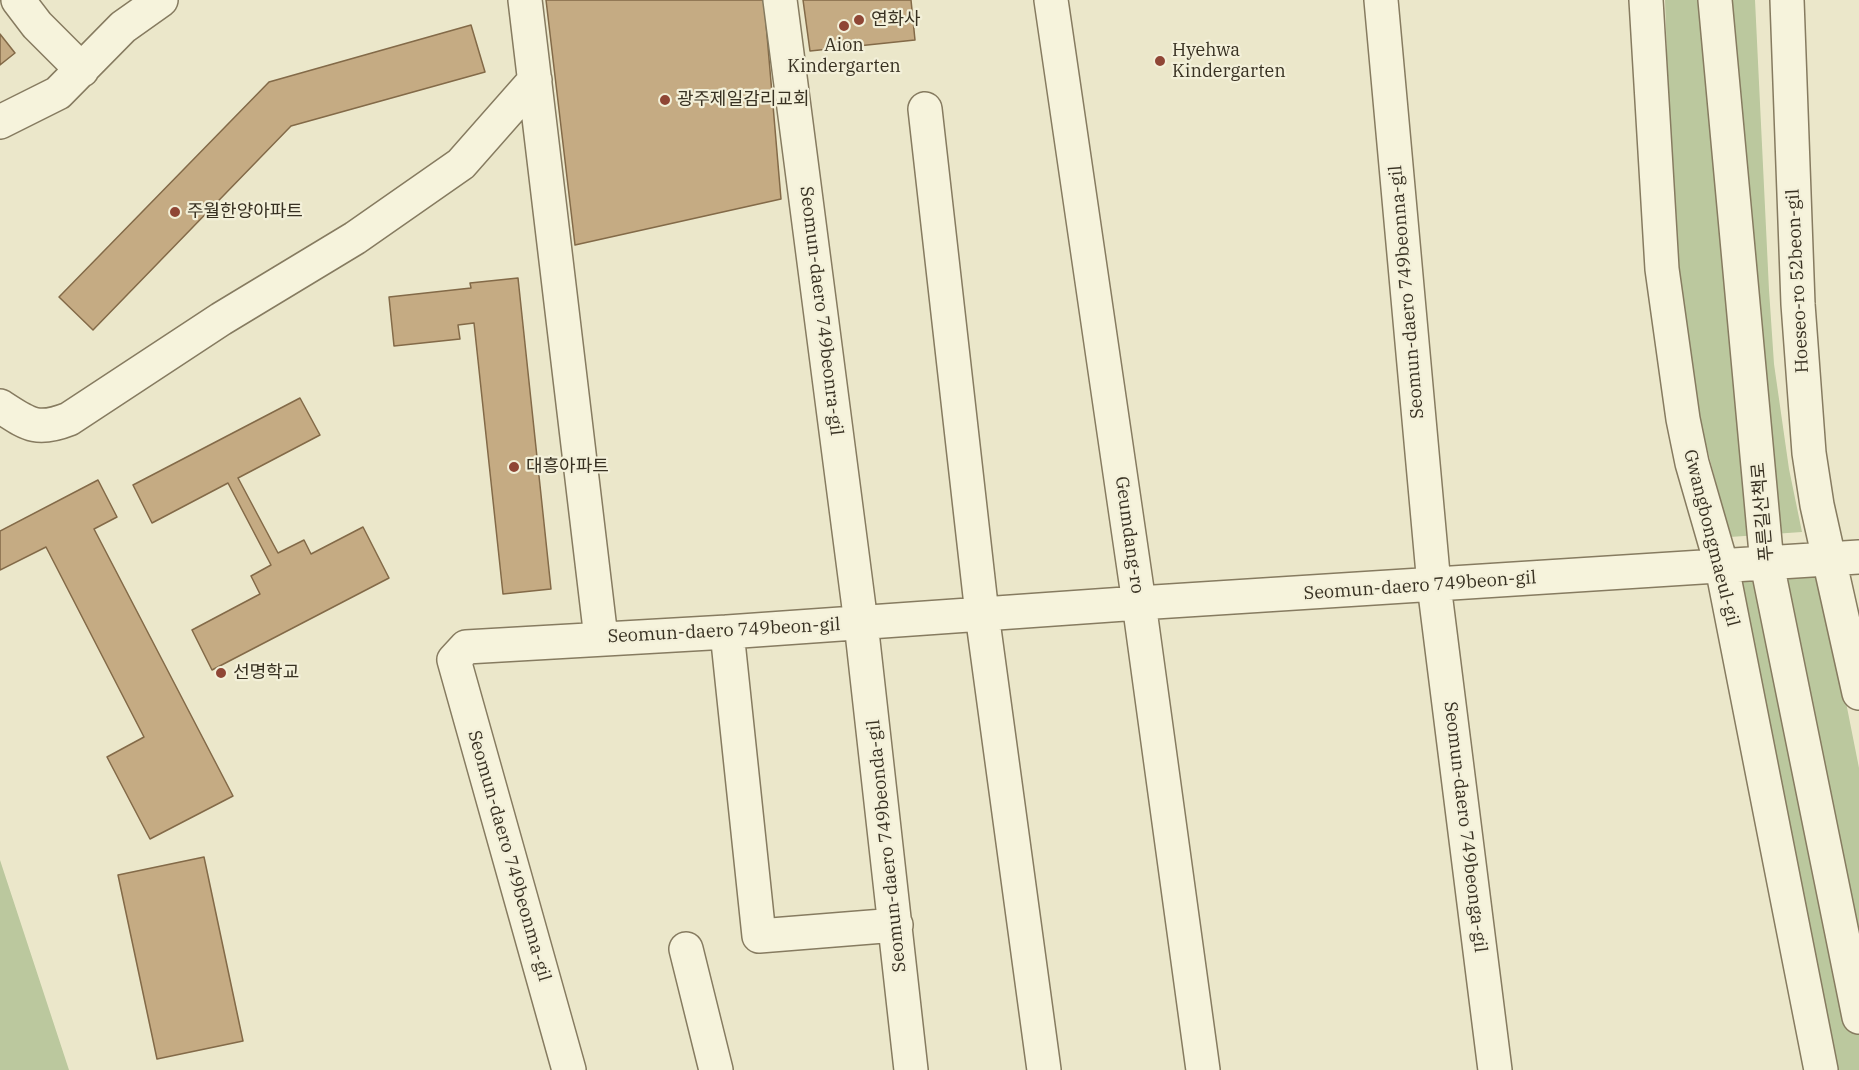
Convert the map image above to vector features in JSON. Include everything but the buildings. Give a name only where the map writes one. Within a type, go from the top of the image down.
[{"type":"street","points":[[18,0],[37,25],[82,70]]},
{"type":"street","points":[[0,122],[58,93],[123,27],[161,0]]},
{"type":"street","points":[[525,0],[601,638]]},
{"type":"street","name":"Seomun-daero 749beonra-gil","points":[[780,0],[861,623]]},
{"type":"street","name":"Geumdang-ro","points":[[1051,0],[1139,603],[1203,1070]]},
{"type":"street","name":"Seomun-daero 749beonna-gil","points":[[1381,0],[1434,585]]},
{"type":"street","name":"Gwangbongmaeul-gil","points":[[1646,0],[1662,269],[1669,327],[1692,463],[1722,567],[1821,1070]]},
{"type":"street","name":"푸른길산책로","points":[[1715,0],[1767,564],[1859,1017]]},
{"type":"street","name":"Hoeseo-ro 52beon-gil","points":[[1787,0],[1797,293],[1809,453],[1817,505],[1844,558],[1859,693]]},
{"type":"street","points":[[0,406],[35,426],[52,426],[69,419],[221,319],[355,238],[461,164],[535,80]]},
{"type":"street","points":[[925,109],[982,614],[1044,1070]]},
{"type":"street","name":"Seomun-daero 749beon-gil","points":[[466,646],[727,632],[1844,558]]},
{"type":"street","name":"Seomun-daero 749beonga-gil","points":[[1434,585],[1495,1070]]},
{"type":"street","name":"Seomun-daero 749beonda-gil","points":[[861,623],[911,1070]]},
{"type":"street","points":[[727,632],[759,936],[896,925]]},
{"type":"street","name":"Seomun-daero 749beonma-gil","points":[[466,646],[454,660],[569,1070]]},
{"type":"street","points":[[686,949],[716,1070]]},
{"type":"green space","points":[[1665,0],[1755,0],[1774,364],[1789,469],[1802,532],[1730,537],[1694,398],[1674,259]]},
{"type":"green space","points":[[1820,571],[1859,768],[1859,1070],[1834,1070],[1735,579]]},
{"type":"green space","points":[[0,860],[69,1070],[0,1070]]},
{"type":"place","name":"연화사","points":[[859,20]]},
{"type":"place","name":"Aion Kindergarten","points":[[844,26]]},
{"type":"place","name":"Hyehwa Kindergarten","points":[[1160,61]]},
{"type":"place","name":"광주제일감리교회","points":[[665,100]]},
{"type":"place","name":"주월한양아파트","points":[[175,212]]},
{"type":"place","name":"대흥아파트","points":[[514,467]]},
{"type":"place","name":"선명학교","points":[[221,673]]}]
